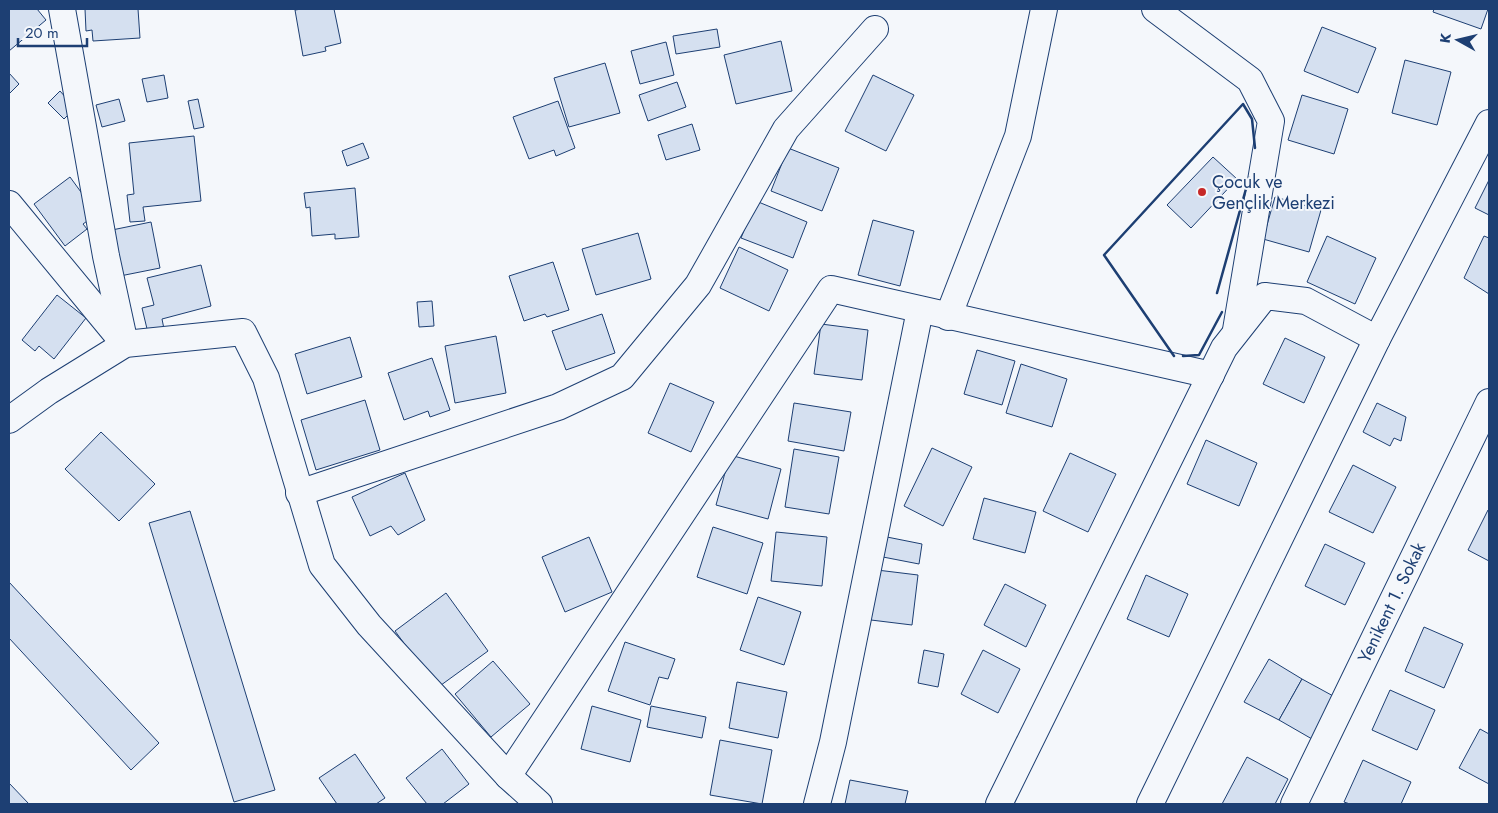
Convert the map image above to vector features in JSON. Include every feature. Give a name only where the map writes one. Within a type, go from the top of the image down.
[{"type":"street","points":[[62,9],[106,256],[125,344]]},
{"type":"street","points":[[948,317],[1018,136],[1044,9]]},
{"type":"street","points":[[1155,9],[1250,80],[1271,121],[1236,333]]},
{"type":"street","points":[[299,493],[558,408],[622,377],[698,285],[786,130],[875,29]]},
{"type":"street","points":[[1152,804],[1377,339],[1489,123]]},
{"type":"street","points":[[9,204],[125,344]]},
{"type":"street","points":[[508,776],[831,289],[1211,375]]},
{"type":"street","points":[[999,804],[1224,348],[1265,296],[1306,301],[1377,339]]},
{"type":"street","points":[[817,804],[833,742],[920,310]]},
{"type":"street","points":[[9,420],[49,391],[125,344],[243,332],[266,378],[322,565],[369,625],[508,776],[539,804]]},
{"type":"street","name":"Yenikent 1. Sokak","points":[[1294,804],[1489,402]]},
{"type":"building","points":[[9,9],[37,9],[46,20],[9,51]]},
{"type":"building","points":[[85,9],[138,9],[140,38],[93,41],[92,30],[86,31]]},
{"type":"building","points":[[334,9],[341,43],[325,47],[326,51],[303,56],[295,10]]},
{"type":"building","points":[[1434,9],[1488,9],[1481,29],[1433,12]]},
{"type":"building","points":[[1322,27],[1376,48],[1358,93],[1304,71]]},
{"type":"building","points":[[717,29],[720,47],[676,54],[673,36]]},
{"type":"building","points":[[781,41],[792,91],[736,104],[724,55]]},
{"type":"building","points":[[666,42],[674,75],[640,84],[631,51]]},
{"type":"building","points":[[1405,60],[1451,72],[1437,125],[1392,113]]},
{"type":"building","points":[[605,63],[620,113],[569,127],[554,78]]},
{"type":"building","points":[[9,73],[19,84],[9,94]]},
{"type":"building","points":[[164,75],[168,98],[147,102],[142,79]]},
{"type":"building","points":[[873,75],[914,95],[886,151],[845,131]]},
{"type":"building","points":[[677,82],[686,107],[648,121],[639,95]]},
{"type":"building","points":[[60,91],[75,108],[64,119],[48,103]]},
{"type":"building","points":[[1302,95],[1348,109],[1334,154],[1288,140]]},
{"type":"building","points":[[119,99],[125,121],[102,127],[96,105]]},
{"type":"building","points":[[198,99],[204,127],[194,129],[188,101]]},
{"type":"building","points":[[558,101],[575,148],[556,156],[554,150],[529,159],[513,117]]},
{"type":"building","points":[[692,124],[700,150],[666,160],[658,135]]},
{"type":"building","points":[[194,136],[201,201],[143,207],[145,221],[130,222],[127,195],[134,194],[129,143]]},
{"type":"building","points":[[363,143],[369,158],[347,166],[342,151]]},
{"type":"building","points":[[788,148],[839,168],[822,211],[771,191]]},
{"type":"building","name":"Çocuk ve Gençlik Merkezi","points":[[1213,157],[1237,179],[1191,228],[1167,205]]},
{"type":"building","points":[[70,177],[97,214],[83,224],[87,229],[65,246],[34,204]]},
{"type":"building","points":[[1489,180],[1489,215],[1475,208]]},
{"type":"building","points":[[355,188],[359,237],[335,239],[335,234],[312,236],[310,207],[306,208],[304,193]]},
{"type":"building","points":[[1275,197],[1321,210],[1309,252],[1263,239]]},
{"type":"building","points":[[756,201],[807,222],[793,258],[741,238]]},
{"type":"building","points":[[873,220],[914,231],[900,286],[858,275]]},
{"type":"building","points":[[151,222],[160,268],[115,277],[107,231]]},
{"type":"building","points":[[638,233],[651,279],[596,295],[582,249]]},
{"type":"building","points":[[1327,236],[1376,258],[1355,304],[1307,282]]},
{"type":"building","points":[[1484,236],[1489,238],[1489,294],[1464,278]]},
{"type":"building","points":[[739,247],[788,270],[769,311],[720,288]]},
{"type":"building","points":[[553,262],[569,310],[547,317],[545,314],[524,321],[509,276]]},
{"type":"building","points":[[201,265],[211,306],[162,319],[164,329],[148,333],[142,308],[154,305],[147,278]]},
{"type":"building","points":[[57,295],[86,318],[54,359],[39,346],[35,351],[22,340]]},
{"type":"building","points":[[432,301],[434,326],[419,327],[417,302]]},
{"type":"building","points":[[602,314],[615,353],[566,370],[552,331]]},
{"type":"building","points":[[821,324],[868,330],[862,380],[814,374]]},
{"type":"building","points":[[496,336],[506,393],[455,403],[445,346]]},
{"type":"building","points":[[350,337],[362,377],[307,394],[295,354]]},
{"type":"building","points":[[1285,338],[1325,357],[1304,403],[1263,384]]},
{"type":"building","points":[[977,350],[1015,361],[1002,405],[964,394]]},
{"type":"building","points":[[432,358],[450,410],[430,417],[428,411],[404,420],[388,373]]},
{"type":"building","points":[[1021,364],[1067,379],[1052,427],[1006,413]]},
{"type":"building","points":[[670,383],[714,402],[691,452],[648,433]]},
{"type":"building","points":[[365,400],[380,450],[316,470],[301,420]]},
{"type":"building","points":[[794,403],[851,412],[844,451],[788,441]]},
{"type":"building","points":[[1377,403],[1406,417],[1401,441],[1394,438],[1390,446],[1363,432]]},
{"type":"building","points":[[101,432],[155,484],[119,521],[65,469]]},
{"type":"building","points":[[1206,440],[1257,463],[1239,506],[1187,484]]},
{"type":"building","points":[[932,448],[972,467],[943,526],[904,506]]},
{"type":"building","points":[[794,449],[839,457],[829,514],[785,507]]},
{"type":"building","points":[[1070,453],[1116,474],[1088,532],[1043,511]]},
{"type":"building","points":[[730,455],[781,469],[768,519],[716,505]]},
{"type":"building","points":[[1353,465],[1396,487],[1373,533],[1329,512]]},
{"type":"building","points":[[405,473],[425,520],[398,535],[391,526],[370,536],[352,497]]},
{"type":"building","points":[[984,498],[1036,512],[1025,553],[973,539]]},
{"type":"building","points":[[1489,510],[1489,561],[1468,550]]},
{"type":"building","points":[[190,511],[275,790],[234,802],[149,523]]},
{"type":"building","points":[[713,527],[763,543],[747,594],[697,577]]},
{"type":"building","points":[[776,532],[827,537],[822,586],[771,581]]},
{"type":"building","points":[[589,537],[612,592],[565,612],[542,557]]},
{"type":"building","points":[[887,537],[922,544],[919,564],[883,557]]},
{"type":"building","points":[[1325,544],[1365,563],[1345,605],[1305,586]]},
{"type":"building","points":[[877,570],[918,575],[912,625],[871,620]]},
{"type":"building","points":[[1146,575],[1188,594],[1169,637],[1127,619]]},
{"type":"building","points":[[9,582],[159,743],[131,770],[9,638]]},
{"type":"building","points":[[1005,584],[1046,605],[1026,647],[984,625]]},
{"type":"building","points":[[446,593],[488,651],[437,688],[395,631]]},
{"type":"building","points":[[758,597],[801,612],[784,665],[740,650]]},
{"type":"building","points":[[1424,627],[1463,644],[1444,688],[1405,671]]},
{"type":"building","points":[[625,642],[675,659],[668,679],[659,677],[650,705],[608,691]]},
{"type":"building","points":[[924,650],[944,654],[938,687],[918,683]]},
{"type":"building","points":[[983,650],[1020,669],[998,713],[961,694]]},
{"type":"building","points":[[1269,659],[1302,679],[1279,720],[1244,702]]},
{"type":"building","points":[[493,661],[530,704],[491,737],[455,694]]},
{"type":"building","points":[[1302,679],[1335,697],[1312,739],[1279,720]]},
{"type":"building","points":[[737,682],[787,692],[778,738],[729,728]]},
{"type":"building","points":[[1390,690],[1435,710],[1417,750],[1372,730]]},
{"type":"building","points":[[592,706],[641,720],[630,762],[581,749]]},
{"type":"building","points":[[651,706],[706,717],[702,738],[647,727]]},
{"type":"building","points":[[1480,729],[1489,734],[1489,784],[1459,768]]},
{"type":"building","points":[[720,740],[772,750],[762,804],[710,795]]},
{"type":"building","points":[[442,749],[469,784],[443,804],[427,804],[406,778]]},
{"type":"building","points":[[355,754],[385,798],[376,804],[337,804],[319,778]]},
{"type":"building","points":[[1247,757],[1288,779],[1275,804],[1222,804]]},
{"type":"building","points":[[1363,760],[1411,782],[1401,804],[1350,804],[1344,802]]},
{"type":"building","points":[[850,780],[908,791],[905,804],[845,804]]},
{"type":"building","points":[[9,783],[29,804],[9,804]]},
{"type":"wall","points":[[1174,356],[1104,255],[1243,104],[1252,119],[1255,148]]},
{"type":"wall","points":[[1217,293],[1249,178]]},
{"type":"wall","points":[[1183,356],[1199,355],[1222,312]]},
{"type":"place","name":"Çocuk ve Gençlik Merkezi","points":[[1202,192]]}]
